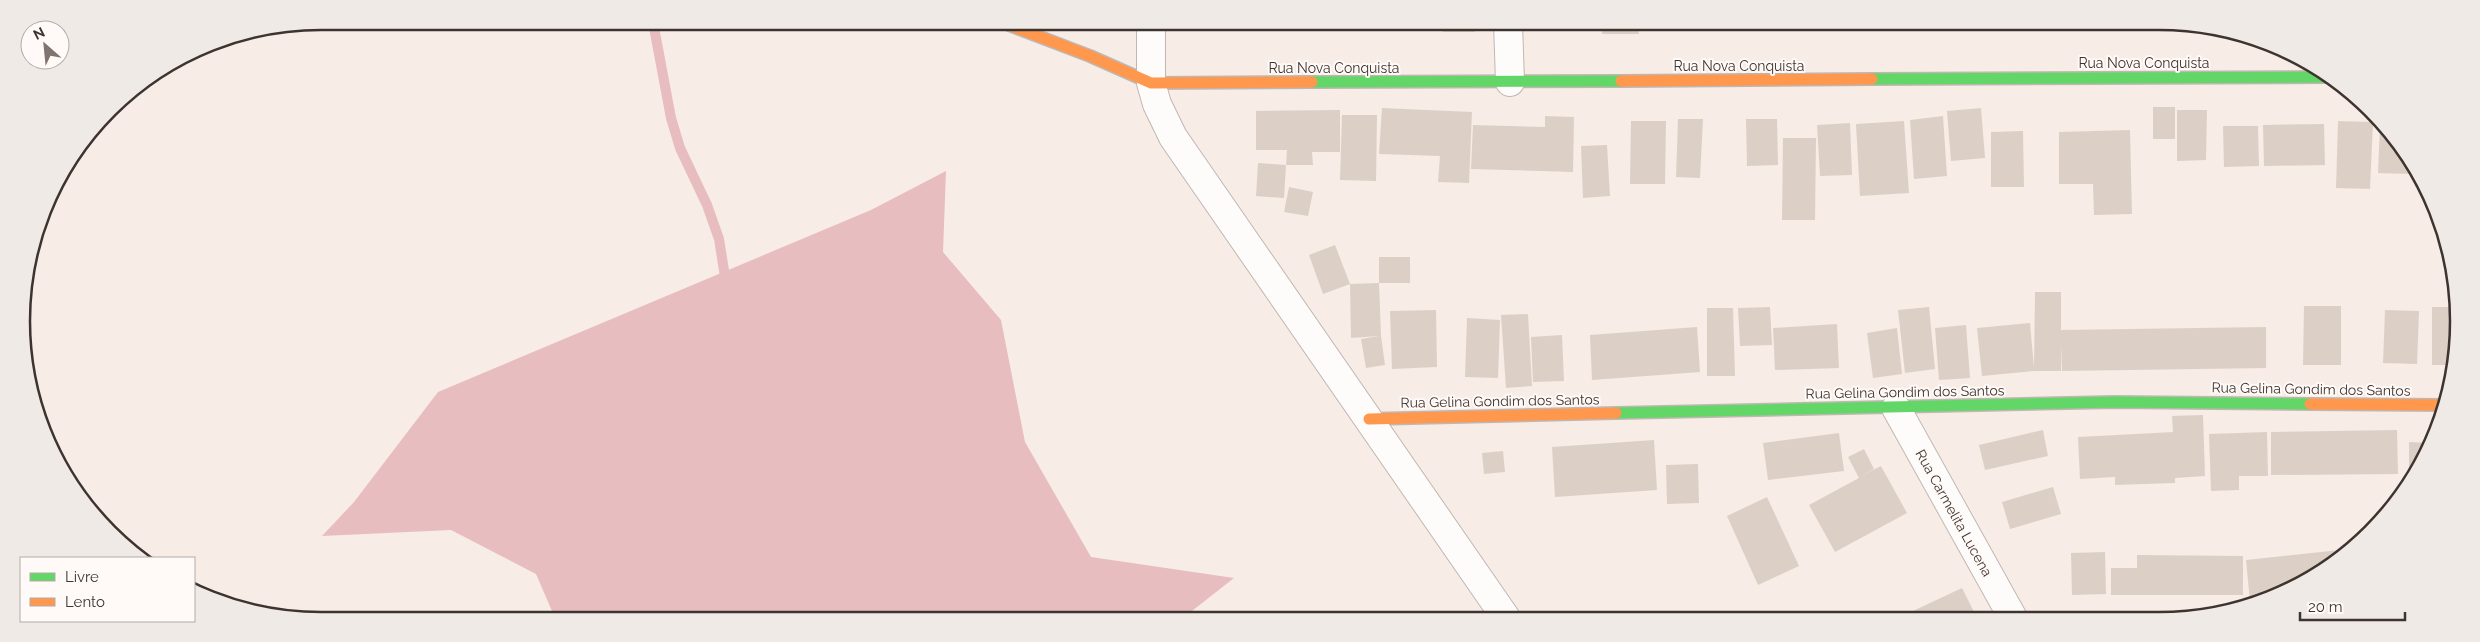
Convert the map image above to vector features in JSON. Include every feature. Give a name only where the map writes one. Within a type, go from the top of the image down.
[{"type":"street","points":[[1022,30],[1090,56],[1151,83]]},
{"type":"street","points":[[1151,30],[1151,83],[1157,104],[1173,138],[1502,612]]},
{"type":"street","points":[[1508,30],[1510,82]]},
{"type":"street","name":"Rua Nova Conquista","points":[[1151,83],[2318,77]]},
{"type":"street","name":"Rua Gelina Gondim dos Santos","points":[[1368,419],[2115,402],[2438,405]]},
{"type":"street","name":"Rua Carmelita Lucena","points":[[1896,408],[2010,612]]},
{"type":"shaded area","points":[[946,171],[943,252],[1001,320],[1025,442],[1091,557],[1234,578],[1191,612],[552,612],[536,574],[451,530],[322,536],[354,502],[438,392],[871,210]]},
{"type":"building","points":[[1443,30],[1475,30],[1475,32],[1443,32]]},
{"type":"building","points":[[1602,30],[1639,30],[1639,34],[1602,34]]},
{"type":"building","points":[[2153,107],[2175,107],[2175,139],[2153,139]]},
{"type":"building","points":[[1382,108],[1472,112],[1469,183],[1438,182],[1440,156],[1379,154]]},
{"type":"building","points":[[1981,108],[1985,158],[1951,161],[1947,111]]},
{"type":"building","points":[[1340,110],[1340,152],[1312,152],[1313,165],[1286,165],[1287,150],[1256,150],[1256,111]]},
{"type":"building","points":[[2177,110],[2207,110],[2206,160],[2177,161]]},
{"type":"building","points":[[1342,115],[1377,115],[1376,181],[1340,180]]},
{"type":"building","points":[[1545,116],[1574,117],[1573,172],[1471,169],[1473,125],[1545,127]]},
{"type":"building","points":[[1943,116],[1947,176],[1914,179],[1910,120]]},
{"type":"building","points":[[1678,119],[1703,119],[1700,178],[1676,177]]},
{"type":"building","points":[[1746,119],[1777,119],[1778,165],[1747,166]]},
{"type":"building","points":[[1631,121],[1666,121],[1665,184],[1630,184]]},
{"type":"building","points":[[1904,121],[1909,193],[1860,196],[1856,124]]},
{"type":"building","points":[[2338,121],[2371,122],[2373,124],[2370,189],[2336,188]]},
{"type":"building","points":[[1850,123],[1852,175],[1820,176],[1817,125]]},
{"type":"building","points":[[2324,124],[2325,165],[2264,166],[2263,125]]},
{"type":"building","points":[[2223,126],[2258,126],[2259,166],[2224,167]]},
{"type":"building","points":[[2130,130],[2132,214],[2094,215],[2093,184],[2059,184],[2059,132]]},
{"type":"building","points":[[2023,131],[2024,187],[1991,187],[1991,132]]},
{"type":"building","points":[[2380,131],[2410,174],[2378,173]]},
{"type":"building","points":[[1783,138],[1816,138],[1815,220],[1782,220]]},
{"type":"building","points":[[1607,145],[1610,196],[1583,198],[1581,146]]},
{"type":"building","points":[[1258,163],[1286,165],[1284,198],[1256,196]]},
{"type":"building","points":[[1289,187],[1313,192],[1308,216],[1284,212]]},
{"type":"building","points":[[1335,245],[1350,284],[1323,294],[1309,255]]},
{"type":"building","points":[[1379,257],[1410,257],[1410,283],[1379,283]]},
{"type":"building","points":[[1379,283],[1381,336],[1385,365],[1366,368],[1361,339],[1379,336],[1351,338],[1350,284]]},
{"type":"building","points":[[2035,292],[2061,292],[2061,330],[2266,327],[2266,368],[2062,371],[2061,344],[2061,371],[2034,371],[1982,376],[1977,328],[2030,323],[2034,368]]},
{"type":"building","points":[[2304,306],[2341,306],[2341,365],[2303,365]]},
{"type":"building","points":[[1770,307],[1772,345],[1740,346],[1738,308]]},
{"type":"building","points":[[1929,307],[1935,369],[1905,373],[1898,310]]},
{"type":"building","points":[[2432,307],[2449,307],[2447,365],[2432,365]]},
{"type":"building","points":[[1707,308],[1733,308],[1735,376],[1707,376]]},
{"type":"building","points":[[1436,310],[1437,367],[1392,369],[1390,311]]},
{"type":"building","points":[[2385,310],[2419,311],[2417,364],[2383,363]]},
{"type":"building","points":[[1528,314],[1532,386],[1506,388],[1501,315]]},
{"type":"building","points":[[1467,318],[1500,320],[1498,378],[1465,377]]},
{"type":"building","points":[[1837,324],[1839,368],[1775,370],[1773,328]]},
{"type":"building","points":[[1966,325],[1970,378],[1939,380],[1935,328]]},
{"type":"building","points":[[1697,327],[1700,372],[1592,380],[1590,335]]},
{"type":"building","points":[[1897,328],[1902,374],[1873,378],[1867,333]]},
{"type":"building","points":[[1562,335],[1564,381],[1533,382],[1531,337]]},
{"type":"building","points":[[2203,415],[2205,476],[2175,478],[2175,483],[2115,485],[2115,477],[2080,479],[2078,437],[2173,432],[2172,416]]},
{"type":"building","points":[[2043,430],[2048,456],[1985,470],[1979,445]]},
{"type":"building","points":[[2397,430],[2398,474],[2271,475],[2271,432]]},
{"type":"building","points":[[2267,432],[2268,476],[2239,476],[2239,490],[2211,491],[2209,434]]},
{"type":"building","points":[[1839,433],[1844,471],[1768,480],[1763,443]]},
{"type":"building","points":[[1654,440],[1657,490],[1555,497],[1552,447]]},
{"type":"building","points":[[2409,442],[2423,443],[2420,450],[2409,470]]},
{"type":"building","points":[[1864,449],[1874,469],[1861,476],[1881,466],[1907,513],[1835,552],[1809,505],[1859,478],[1848,457]]},
{"type":"building","points":[[1503,451],[1505,472],[1484,474],[1482,453]]},
{"type":"building","points":[[1698,464],[1699,503],[1667,504],[1666,465]]},
{"type":"building","points":[[2053,487],[2061,514],[2010,529],[2002,502]]},
{"type":"building","points":[[1767,497],[1799,566],[1758,585],[1727,516]]},
{"type":"building","points":[[2338,550],[2321,563],[2288,582],[2250,598],[2246,560]]},
{"type":"building","points":[[2105,552],[2106,594],[2072,595],[2071,553]]},
{"type":"building","points":[[2137,555],[2243,556],[2243,595],[2111,595],[2111,568],[2137,568]]},
{"type":"building","points":[[1962,588],[1974,612],[1914,612]]},
{"type":"waterway","points":[[654,30],[671,118],[680,148],[707,205],[719,239],[726,283]]},
{"type":"traffic: fast","points":[[1872,79],[2318,77]]},
{"type":"traffic: fast","points":[[1312,82],[1621,81]]},
{"type":"traffic: fast","points":[[1616,413],[2115,402],[2310,404]]},
{"type":"traffic: slow","points":[[1022,30],[1090,56],[1151,83],[1312,82]]},
{"type":"traffic: slow","points":[[1621,81],[1872,79]]},
{"type":"traffic: slow","points":[[2310,404],[2438,405]]},
{"type":"traffic: slow","points":[[1369,419],[1616,413]]}]
